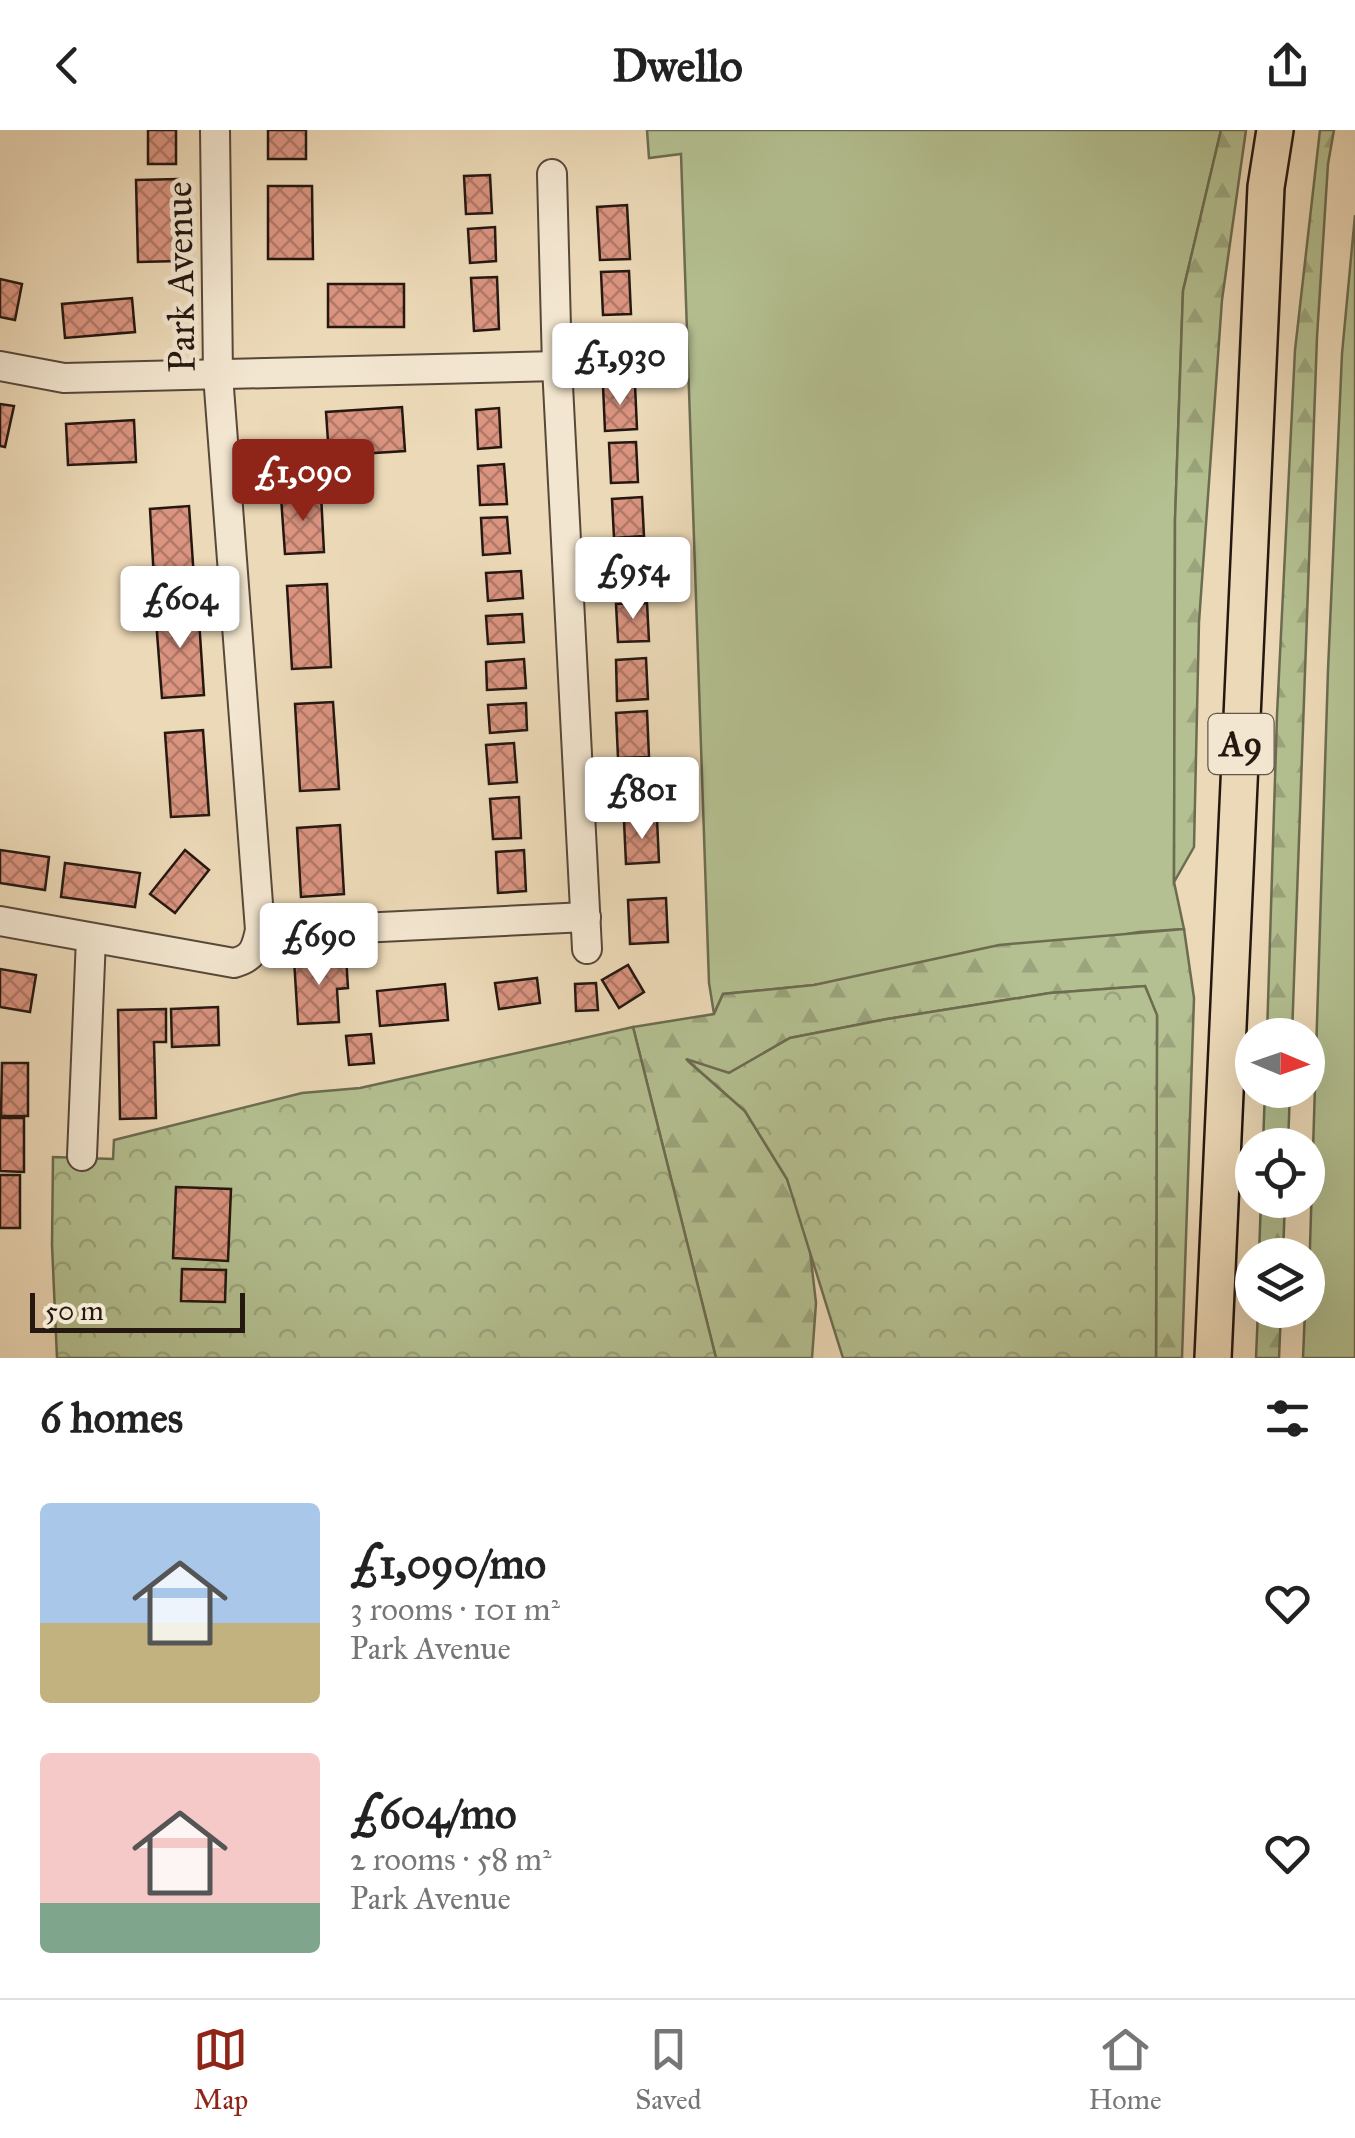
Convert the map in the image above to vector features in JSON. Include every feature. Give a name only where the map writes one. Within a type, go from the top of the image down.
[{"type":"main road","name":"A9","points":[[1213,1358],[1266,188],[1275,130]]},
{"type":"street","name":"Park Avenue","points":[[92,938],[234,963],[248,959],[256,948],[260,930],[218,375],[215,130]]},
{"type":"street","points":[[552,174],[556,366],[587,949]]},
{"type":"street","points":[[0,366],[64,378],[556,366]]},
{"type":"street","points":[[360,928],[586,916]]},
{"type":"street","points":[[0,922],[92,938],[82,1156]]},
{"type":"green space","points":[[647,130],[1221,130],[1183,291],[1175,520],[1174,882],[1184,929],[1139,932],[814,985],[723,994],[714,1014],[709,983],[681,154],[649,158]]},
{"type":"green space","points":[[1221,130],[1246,130],[1222,300],[1199,622],[1194,847],[1174,882],[1175,520],[1183,291]]},
{"type":"green space","points":[[1320,130],[1334,130],[1328,164],[1317,337],[1293,1018],[1268,1018],[1277,715],[1295,350]]},
{"type":"green space","points":[[1355,215],[1355,1358],[1303,1358],[1304,1328],[1325,1328],[1325,1238],[1310,1238],[1311,1218],[1325,1218],[1325,1128],[1314,1128],[1314,1108],[1325,1108],[1325,1018],[1317,1018],[1342,354]]},
{"type":"green space","points":[[1184,929],[1194,998],[1182,1358],[1156,1358],[1157,1016],[1145,986],[1050,993],[790,1038],[729,1073],[688,1061],[745,1111],[787,1179],[809,1242],[816,1303],[812,1358],[716,1358],[633,1027],[714,1014],[723,994],[814,985],[999,945]]},
{"type":"green space","points":[[1145,986],[1157,1015],[1156,1358],[843,1358],[787,1179],[745,1111],[686,1059],[729,1073],[790,1038],[1050,993]]},
{"type":"green space","points":[[633,1027],[716,1358],[57,1358],[53,1157],[113,1159],[114,1140],[302,1093],[360,1088]]},
{"type":"green space","points":[[1264,1108],[1289,1108],[1289,1128],[1264,1128]]},
{"type":"green space","points":[[1260,1218],[1284,1218],[1284,1238],[1260,1238]]},
{"type":"green space","points":[[1257,1328],[1280,1328],[1279,1358],[1256,1358]]},
{"type":"building","points":[[148,130],[176,130],[176,164],[148,164]]},
{"type":"building","points":[[268,130],[306,130],[306,159],[268,159]]},
{"type":"building","points":[[490,175],[492,213],[466,214],[464,176]]},
{"type":"building","points":[[178,179],[180,261],[138,262],[136,180]]},
{"type":"building","points":[[268,186],[312,186],[313,259],[268,259]]},
{"type":"building","points":[[627,205],[630,259],[600,260],[597,207]]},
{"type":"building","points":[[495,227],[496,261],[470,263],[468,229]]},
{"type":"building","points":[[629,271],[631,314],[603,315],[601,272]]},
{"type":"building","points":[[497,277],[499,329],[474,331],[471,278]]},
{"type":"building","points":[[0,279],[22,284],[15,320],[0,317]]},
{"type":"building","points":[[328,284],[404,284],[404,327],[328,327]]},
{"type":"building","points":[[132,298],[135,332],[65,338],[62,304]]},
{"type":"building","points":[[630,328],[632,369],[603,371],[601,329]]},
{"type":"building","points":[[635,385],[637,429],[605,431],[603,386]]},
{"type":"building","points":[[0,404],[14,406],[5,447],[0,446]]},
{"type":"building","points":[[402,407],[405,451],[329,456],[326,412]]},
{"type":"building","points":[[499,408],[501,447],[478,449],[476,410]]},
{"type":"building","points":[[134,420],[136,462],[68,465],[66,424]]},
{"type":"building","points":[[636,442],[638,482],[611,483],[609,443]]},
{"type":"building","points":[[504,464],[507,504],[480,505],[478,466]]},
{"type":"building","points":[[321,494],[324,552],[285,554],[281,497]]},
{"type":"building","points":[[642,497],[644,536],[614,538],[612,499]]},
{"type":"building","points":[[189,506],[194,578],[154,580],[150,509]]},
{"type":"building","points":[[507,517],[510,553],[483,555],[481,518]]},
{"type":"building","points":[[645,551],[647,591],[616,593],[615,552]]},
{"type":"building","points":[[521,571],[523,598],[488,601],[486,573]]},
{"type":"building","points":[[327,584],[331,667],[292,669],[287,586]]},
{"type":"building","points":[[647,603],[649,641],[618,642],[616,604]]},
{"type":"building","points":[[198,605],[204,695],[162,698],[155,607]]},
{"type":"building","points":[[522,614],[524,642],[488,644],[486,616]]},
{"type":"building","points":[[646,658],[648,699],[617,701],[616,660]]},
{"type":"building","points":[[524,659],[526,688],[487,690],[486,662]]},
{"type":"building","points":[[333,702],[339,789],[300,791],[295,704]]},
{"type":"building","points":[[526,703],[527,730],[490,733],[488,705]]},
{"type":"building","points":[[647,711],[649,757],[618,758],[616,713]]},
{"type":"building","points":[[203,730],[209,815],[171,817],[165,733]]},
{"type":"building","points":[[514,743],[517,782],[489,784],[486,745]]},
{"type":"building","points":[[652,770],[654,807],[625,809],[623,772]]},
{"type":"building","points":[[519,797],[521,838],[493,839],[490,799]]},
{"type":"building","points":[[657,819],[659,862],[626,864],[624,821]]},
{"type":"building","points":[[340,825],[344,894],[301,897],[297,828]]},
{"type":"building","points":[[0,850],[49,857],[45,890],[0,883]]},
{"type":"building","points":[[185,850],[209,870],[175,913],[150,894]]},
{"type":"building","points":[[524,850],[526,891],[498,893],[496,852]]},
{"type":"building","points":[[65,863],[140,873],[135,907],[61,897]]},
{"type":"building","points":[[666,898],[668,942],[630,944],[628,900]]},
{"type":"building","points":[[346,956],[348,988],[337,989],[339,1022],[298,1024],[294,959]]},
{"type":"building","points":[[628,965],[644,992],[619,1008],[602,980]]},
{"type":"building","points":[[0,969],[36,975],[30,1012],[0,1007]]},
{"type":"building","points":[[537,978],[540,1003],[499,1009],[495,983]]},
{"type":"building","points":[[596,983],[598,1010],[576,1011],[575,984]]},
{"type":"building","points":[[445,984],[448,1020],[380,1026],[377,991]]},
{"type":"building","points":[[218,1007],[219,1045],[172,1047],[171,1009]]},
{"type":"building","points":[[166,1009],[166,1042],[154,1042],[156,1118],[120,1119],[118,1010]]},
{"type":"building","points":[[371,1034],[374,1063],[349,1065],[346,1036]]},
{"type":"building","points":[[2,1063],[28,1063],[28,1116],[1,1116]]},
{"type":"building","points":[[0,1118],[24,1118],[24,1172],[0,1171]]},
{"type":"building","points":[[0,1175],[20,1175],[20,1228],[0,1228]]},
{"type":"building","points":[[176,1187],[231,1189],[228,1261],[173,1258]]},
{"type":"building","points":[[182,1269],[226,1270],[225,1302],[181,1301]]}]
